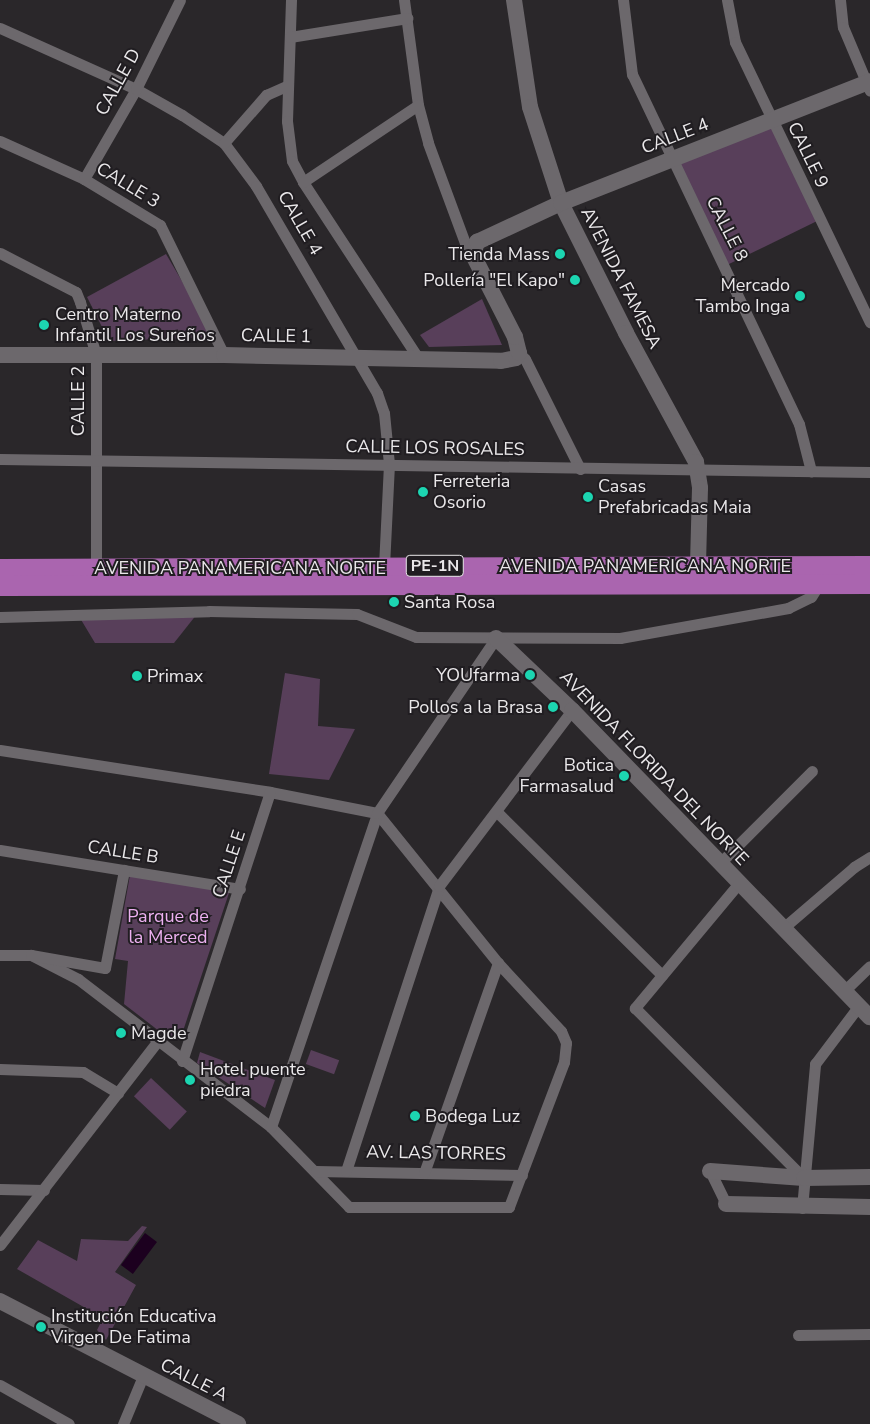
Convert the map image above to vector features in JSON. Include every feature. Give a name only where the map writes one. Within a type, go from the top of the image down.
[{"type":"highway","name":"AVENIDA PANAMERICANA NORTE","points":[[0,569],[384,566],[870,566]]},
{"type":"highway","name":"AVENIDA PANAMERICANA NORTE","points":[[0,586],[870,584]]},
{"type":"street","points":[[291,0],[288,85],[289,145],[303,182],[419,358]]},
{"type":"street","points":[[404,0],[418,105],[449,201],[465,243],[472,248],[476,264],[515,337],[519,353],[526,359],[580,469]]},
{"type":"street","name":"AVENIDA FAMESA","points":[[514,0],[530,107],[561,203],[698,471],[700,521],[698,566]]},
{"type":"street","name":"CALLE 8","points":[[623,0],[632,74],[799,424],[811,471]]},
{"type":"street","name":"CALLE 9","points":[[727,0],[735,42],[870,322]]},
{"type":"street","points":[[840,0],[843,27],[869,85]]},
{"type":"street","name":"CALLE D","points":[[84,179],[136,89],[176,2]]},
{"type":"street","points":[[290,37],[407,18]]},
{"type":"street","name":"CALLE 4","points":[[0,28],[136,89],[224,143],[256,186],[377,393],[384,413],[389,464],[384,566]]},
{"type":"street","points":[[224,143],[266,95],[288,85]]},
{"type":"street","name":"CALLE 4","points":[[472,248],[477,242],[500,230],[561,203],[771,120],[869,85]]},
{"type":"street","points":[[303,182],[418,105]]},
{"type":"street","name":"CALLE 3","points":[[0,140],[84,179],[160,225],[224,355]]},
{"type":"street","name":"CALLE 2","points":[[0,253],[76,292],[96,355],[96,569]]},
{"type":"street","name":"CALLE 1","points":[[0,355],[224,355],[501,361],[516,358],[519,353]]},
{"type":"street","name":"CALLE LOS ROSALES","points":[[0,459],[389,464],[698,471],[870,472]]},
{"type":"street","points":[[0,617],[209,611],[357,614],[405,635],[496,638],[620,638],[788,608],[811,596],[819,584]]},
{"type":"street","points":[[271,1127],[377,813],[496,638]]},
{"type":"street","name":"AVENIDA FLORIDA DEL NORTE","points":[[496,638],[572,710],[864,1012]]},
{"type":"street","points":[[346,1171],[439,886],[497,812],[572,710]]},
{"type":"street","points":[[0,750],[270,792],[377,813],[439,886],[498,963],[561,1031],[566,1043],[564,1062],[522,1175]]},
{"type":"street","points":[[720,863],[812,770]]},
{"type":"street","name":"CALLE E","points":[[182,1061],[240,889],[270,792]]},
{"type":"street","points":[[497,812],[662,975]]},
{"type":"street","name":"CALLE B","points":[[0,850],[240,889]]},
{"type":"street","points":[[782,929],[854,867],[870,857]]},
{"type":"street","points":[[0,955],[31,955],[105,968],[124,870]]},
{"type":"street","points":[[739,883],[635,1008],[804,1178]]},
{"type":"street","points":[[31,955],[78,979],[157,1042],[271,1127],[316,1171]]},
{"type":"street","points":[[424,1173],[498,963]]},
{"type":"street","points":[[843,992],[870,966]]},
{"type":"street","points":[[802,1208],[815,1064],[864,1012]]},
{"type":"street","points":[[0,1245],[157,1042]]},
{"type":"street","points":[[0,1069],[83,1072],[118,1093]]},
{"type":"street","name":"AV. LAS TORRES","points":[[316,1171],[346,1171],[522,1175],[509,1207],[349,1207],[316,1171]]},
{"type":"street","points":[[710,1171],[804,1178],[870,1177]]},
{"type":"street","points":[[710,1171],[726,1204],[802,1208],[870,1207]]},
{"type":"street","points":[[0,1189],[44,1190]]},
{"type":"street","name":"CALLE A","points":[[0,1301],[234,1423]]},
{"type":"street","points":[[798,1335],[870,1334]]},
{"type":"street","points":[[124,1424],[142,1376]]},
{"type":"street","points":[[0,1385],[69,1424]]},
{"type":"green space","points":[[771,120],[820,220],[724,266],[676,166]]},
{"type":"green space","points":[[166,254],[215,337],[109,341],[87,297]]},
{"type":"green space","points":[[482,299],[502,345],[429,347],[420,335]]},
{"type":"green space","points":[[197,614],[174,643],[95,643],[80,618]]},
{"type":"green space","points":[[285,673],[320,679],[318,726],[355,729],[329,780],[269,774]]},
{"type":"green space","name":"Parque de la Merced","points":[[130,875],[230,890],[181,1037],[172,1041],[124,1004],[128,961],[115,959]]},
{"type":"green space","points":[[311,1050],[339,1060],[334,1074],[306,1064]]},
{"type":"green space","points":[[200,1052],[275,1080],[265,1108],[197,1063]]},
{"type":"green space","points":[[151,1078],[187,1111],[170,1130],[134,1096]]},
{"type":"green space","points":[[142,1226],[147,1227],[115,1272],[136,1285],[106,1340],[97,1330],[103,1318],[17,1269],[38,1240],[77,1261],[81,1239],[128,1241]]},
{"type":"shaded area","points":[[145,1233],[157,1242],[133,1274],[121,1265]]},
{"type":"place","name":"Tienda Mass","points":[[560,254]]},
{"type":"place","name":"Pollería \"El Kapo\"","points":[[575,280]]},
{"type":"place","name":"Mercado Tambo Inga","points":[[800,296]]},
{"type":"place","name":"Centro Materno Infantil Los Sureños","points":[[44,325]]},
{"type":"place","name":"Ferreteria Osorio","points":[[423,492]]},
{"type":"place","name":"Casas Prefabricadas Maia","points":[[588,497]]},
{"type":"place","name":"Santa Rosa","points":[[394,602]]},
{"type":"place","name":"YOUfarma","points":[[530,675]]},
{"type":"place","name":"Primax","points":[[137,676]]},
{"type":"place","name":"Pollos a la Brasa","points":[[553,707]]},
{"type":"place","name":"Botica Farmasalud","points":[[624,776]]},
{"type":"place","name":"Magde","points":[[121,1033]]},
{"type":"place","name":"Hotel puente piedra","points":[[190,1080]]},
{"type":"place","name":"Bodega Luz","points":[[415,1116]]},
{"type":"place","name":"Institución Educativa Virgen De Fatima","points":[[41,1327]]}]
